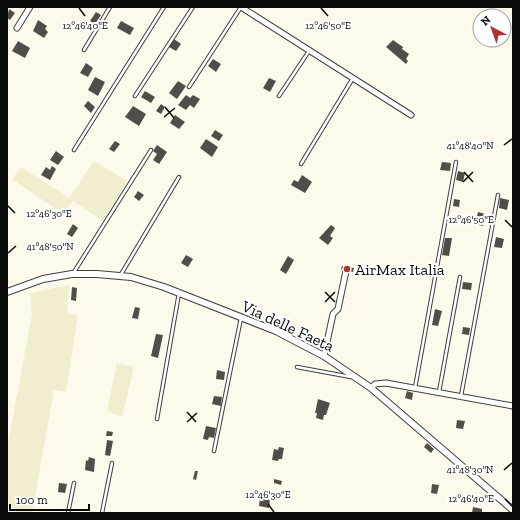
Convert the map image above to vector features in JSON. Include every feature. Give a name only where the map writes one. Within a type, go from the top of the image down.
[{"type":"street","points":[[17,28],[30,7]]},
{"type":"street","points":[[241,7],[411,115]]},
{"type":"street","points":[[324,356],[333,314],[338,309],[346,271]]},
{"type":"street","name":"Via delle Faeta","points":[[7,292],[44,279],[72,274],[120,276],[157,285],[180,293],[276,331],[324,356],[358,378],[513,510]]},
{"type":"street","points":[[371,388],[379,383],[439,392],[513,406]]},
{"type":"lane","points":[[84,50],[110,7]]},
{"type":"lane","points":[[74,150],[164,7]]},
{"type":"lane","points":[[135,96],[193,7]]},
{"type":"lane","points":[[189,87],[241,7]]},
{"type":"lane","points":[[279,96],[309,50]]},
{"type":"lane","points":[[301,164],[353,78]]},
{"type":"lane","points":[[72,274],[151,150]]},
{"type":"lane","points":[[415,389],[456,162]]},
{"type":"lane","points":[[120,276],[179,177]]},
{"type":"lane","points":[[461,397],[498,195]]},
{"type":"lane","points":[[439,392],[460,277]]},
{"type":"lane","points":[[157,418],[180,293]]},
{"type":"lane","points":[[214,451],[241,317]]},
{"type":"lane","points":[[297,367],[358,378]]},
{"type":"lane","points":[[102,513],[112,463]]},
{"type":"lane","points":[[68,513],[74,483]]},
{"type":"shaded area","points":[[94,161],[127,181],[103,221],[73,201],[63,214],[12,179],[21,167],[69,198]]},
{"type":"shaded area","points":[[69,285],[67,313],[78,315],[66,392],[54,390],[32,513],[19,513],[9,504],[7,491],[7,449],[32,314],[30,293]]},
{"type":"shaded area","points":[[117,363],[134,367],[122,417],[107,411]]},
{"type":"building","points":[[9,9],[15,13],[10,20],[7,18]]},
{"type":"building","points":[[96,12],[101,15],[95,24],[90,21]]},
{"type":"building","points":[[38,20],[47,26],[45,29],[48,32],[44,38],[33,31]]},
{"type":"building","points":[[121,21],[134,28],[130,35],[117,28]]},
{"type":"building","points":[[174,39],[181,44],[176,51],[169,47]]},
{"type":"building","points":[[393,40],[403,47],[402,49],[409,54],[406,59],[408,61],[406,64],[386,47]]},
{"type":"building","points":[[18,41],[30,48],[25,58],[12,51]]},
{"type":"building","points":[[213,59],[221,64],[216,72],[208,66]]},
{"type":"building","points":[[86,63],[93,68],[88,77],[80,73]]},
{"type":"building","points":[[95,77],[105,82],[98,96],[88,90]]},
{"type":"building","points":[[269,78],[276,81],[270,92],[263,88]]},
{"type":"building","points":[[178,81],[186,86],[177,99],[169,93]]},
{"type":"building","points":[[145,91],[155,97],[151,103],[141,97]]},
{"type":"building","points":[[186,95],[190,98],[193,95],[200,99],[194,108],[190,105],[186,110],[178,105]]},
{"type":"building","points":[[88,101],[95,107],[91,113],[84,106]]},
{"type":"building","points":[[161,104],[165,107],[161,114],[156,111]]},
{"type":"building","points":[[133,106],[146,114],[139,126],[125,117]]},
{"type":"building","points":[[175,115],[185,122],[179,129],[170,123]]},
{"type":"building","points":[[215,130],[223,135],[219,141],[211,136]]},
{"type":"building","points":[[206,139],[218,147],[212,157],[200,148]]},
{"type":"building","points":[[115,141],[120,144],[114,152],[109,149]]},
{"type":"building","points":[[157,145],[167,152],[159,164],[153,160],[157,154],[153,151]]},
{"type":"building","points":[[56,151],[64,157],[58,165],[50,160]]},
{"type":"building","points":[[442,162],[451,163],[450,171],[440,170]]},
{"type":"building","points":[[52,166],[56,169],[50,180],[41,175],[46,167],[50,170]]},
{"type":"building","points":[[458,171],[465,173],[463,182],[456,180]]},
{"type":"building","points":[[302,175],[312,182],[305,193],[291,185],[294,180],[298,182]]},
{"type":"building","points":[[138,191],[144,195],[139,201],[134,197]]},
{"type":"building","points":[[500,198],[509,200],[507,210],[499,208]]},
{"type":"building","points":[[454,199],[460,200],[459,207],[453,206]]},
{"type":"building","points":[[478,212],[485,214],[483,226],[475,224]]},
{"type":"building","points":[[73,224],[78,228],[72,237],[67,234]]},
{"type":"building","points":[[331,225],[335,228],[330,236],[333,238],[328,245],[319,238]]},
{"type":"building","points":[[496,237],[504,239],[502,248],[494,247]]},
{"type":"building","points":[[445,238],[452,238],[449,256],[442,255]]},
{"type":"building","points":[[186,255],[193,259],[188,267],[181,263]]},
{"type":"building","points":[[288,256],[294,260],[286,274],[280,270]]},
{"type":"building","name":"AirMax Italia","points":[[342,266],[354,268],[353,272],[341,269]]},
{"type":"building","points":[[463,282],[472,283],[471,290],[462,289]]},
{"type":"building","points":[[72,287],[77,288],[76,301],[71,300]]},
{"type":"building","points":[[135,307],[140,308],[138,319],[132,318]]},
{"type":"building","points":[[435,309],[442,311],[438,326],[432,325]]},
{"type":"building","points":[[463,327],[470,328],[469,335],[462,334]]},
{"type":"building","points":[[156,334],[163,335],[158,358],[151,356]]},
{"type":"building","points":[[217,370],[225,372],[224,380],[216,379]]},
{"type":"building","points":[[407,391],[413,393],[412,400],[405,398]]},
{"type":"building","points":[[214,396],[222,397],[221,406],[212,404]]},
{"type":"building","points":[[318,399],[330,403],[323,420],[316,418],[317,413],[315,413]]},
{"type":"building","points":[[457,420],[465,421],[463,429],[456,428]]},
{"type":"building","points":[[206,426],[216,428],[214,438],[209,437],[208,440],[203,439]]},
{"type":"building","points":[[107,431],[113,432],[112,436],[106,436]]},
{"type":"building","points":[[107,440],[113,441],[110,456],[105,455]]},
{"type":"building","points":[[427,443],[434,449],[431,453],[424,447]]},
{"type":"building","points":[[279,447],[284,448],[282,459],[279,459],[278,461],[272,460],[274,449],[278,450]]},
{"type":"building","points":[[89,457],[95,459],[94,472],[85,470],[86,460],[88,461]]},
{"type":"building","points":[[195,471],[198,471],[196,480],[193,479]]},
{"type":"building","points":[[274,479],[282,481],[281,485],[274,483]]},
{"type":"building","points":[[59,483],[67,484],[65,493],[58,492]]},
{"type":"building","points":[[432,484],[439,485],[437,494],[431,493]]},
{"type":"building","points":[[260,498],[270,500],[269,508],[259,506]]},
{"type":"building","points":[[473,507],[482,509],[482,513],[472,513]]},
{"type":"place","name":"AirMax Italia","points":[[347,269]]}]
